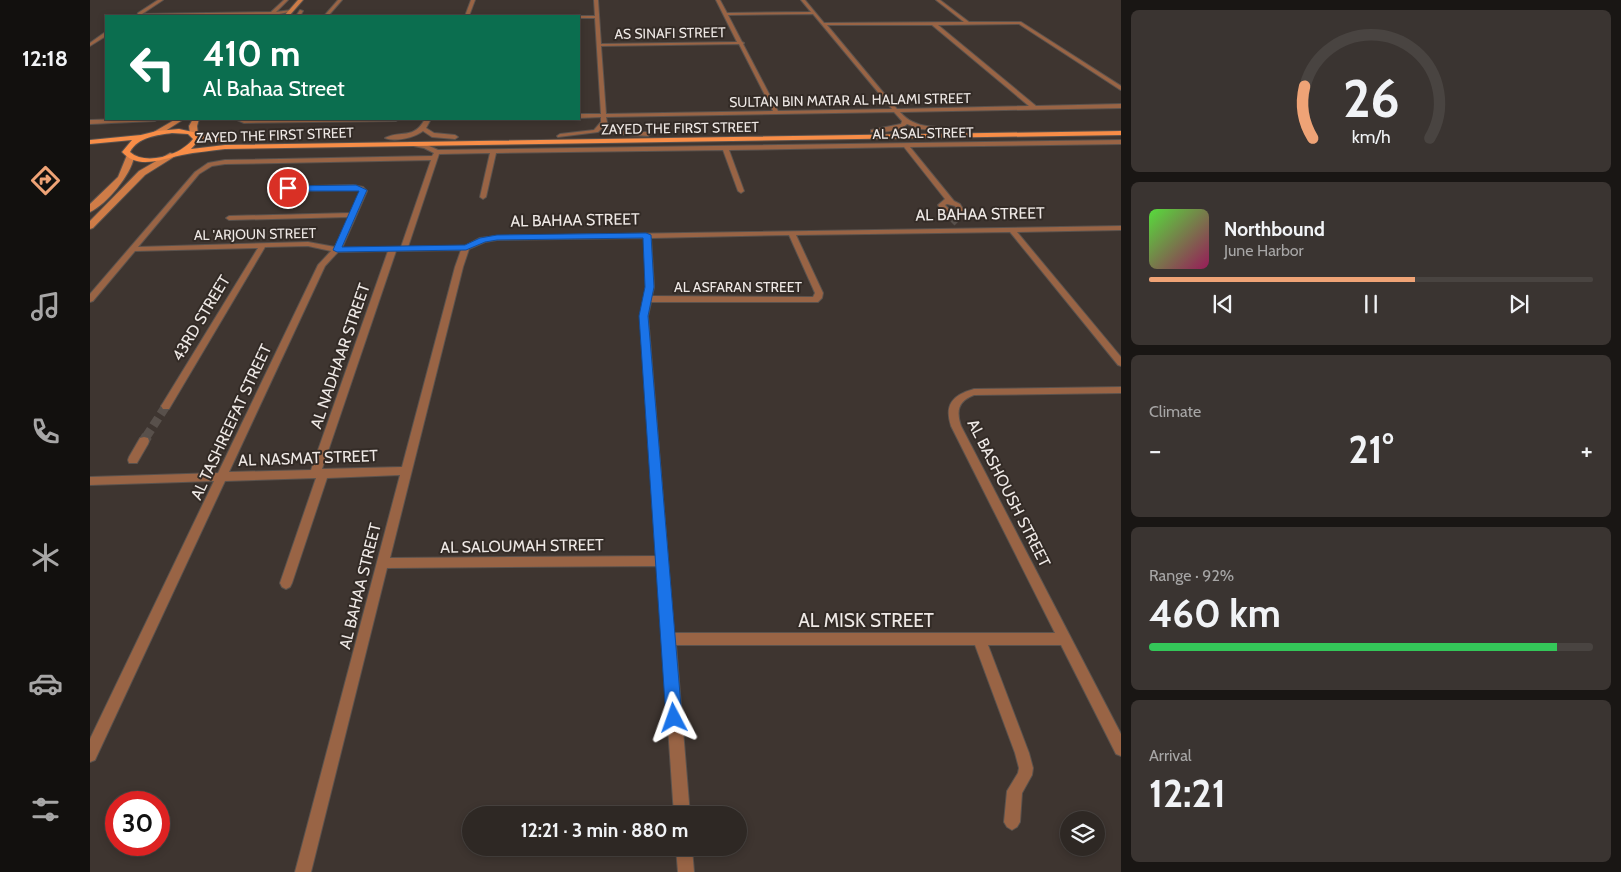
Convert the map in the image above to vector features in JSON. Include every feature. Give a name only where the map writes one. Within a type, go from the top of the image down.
[{"type":"main road","name":"ZAYED THE FIRST STREET","points":[[153,134],[179,131],[230,141],[1121,127]]},
{"type":"main road","name":"ZAYED THE FIRST STREET","points":[[129,156],[149,160],[216,147],[1121,133]]},
{"type":"main road","points":[[90,142],[113,141],[153,134]]},
{"type":"main road","points":[[129,156],[126,152],[130,145],[153,134]]},
{"type":"main road","points":[[177,154],[196,142],[195,135]]},
{"type":"main road","points":[[90,148],[116,150],[129,156]]},
{"type":"street","points":[[138,15],[161,0]]},
{"type":"street","points":[[272,14],[286,0]]},
{"type":"street","points":[[204,15],[288,14],[301,0]]},
{"type":"street","points":[[327,15],[340,0]]},
{"type":"street","points":[[466,15],[473,0]]},
{"type":"street","points":[[596,0],[604,119],[607,127],[613,130],[648,134]]},
{"type":"street","points":[[718,0],[776,112]]},
{"type":"street","points":[[803,0],[905,121],[920,127],[958,130]]},
{"type":"street","points":[[938,0],[968,23]]},
{"type":"street","points":[[298,14],[306,5]]},
{"type":"street","points":[[726,14],[814,13]]},
{"type":"street","points":[[580,17],[597,17]]},
{"type":"street","points":[[933,23],[1035,108]]},
{"type":"street","points":[[824,24],[1023,23],[1121,88]]},
{"type":"street","points":[[90,44],[105,35]]},
{"type":"street","name":"AS SINAFI STREET","points":[[599,45],[742,44]]},
{"type":"street","name":"SULTAN BIN MATAR AL HALAMI STREET","points":[[580,116],[604,119],[776,112],[1121,106]]},
{"type":"street","points":[[560,136],[596,131],[601,128],[604,119]]},
{"type":"street","points":[[90,122],[133,120]]},
{"type":"street","points":[[153,134],[179,120]]},
{"type":"street","points":[[195,135],[193,126],[196,120]]},
{"type":"street","points":[[241,120],[296,120]]},
{"type":"street","points":[[388,138],[412,135],[424,129],[428,120]]},
{"type":"street","points":[[873,131],[899,127],[905,121]]},
{"type":"street","points":[[424,129],[432,135],[455,137]]},
{"type":"street","name":"AL ASAL STREET","points":[[90,299],[197,173],[210,164],[493,152],[1121,142]]},
{"type":"street","points":[[410,144],[425,146],[436,155]]},
{"type":"street","points":[[404,249],[436,155],[448,147],[462,144]]},
{"type":"street","points":[[906,146],[951,202]]},
{"type":"street","points":[[725,148],[742,191]]},
{"type":"street","points":[[483,197],[493,152]]},
{"type":"street","points":[[90,226],[142,173],[177,154]]},
{"type":"street","points":[[90,209],[125,174],[130,166],[129,156]]},
{"type":"street","name":"AL TASHREEFAT STREET","points":[[90,755],[322,265],[337,250],[363,193],[361,188],[272,189]]},
{"type":"street","points":[[953,219],[964,213],[958,205],[944,202],[941,204],[944,211],[964,231]]},
{"type":"street","points":[[230,218],[353,215]]},
{"type":"street","name":"AL BAHAA STREET","points":[[303,872],[462,255],[466,248],[483,240],[497,238],[1121,228]]},
{"type":"street","points":[[1012,230],[1121,363]]},
{"type":"street","name":"AL ASFARAN STREET","points":[[648,299],[815,300],[818,298],[819,293],[792,234]]},
{"type":"street","points":[[646,235],[650,287],[648,299],[644,306],[644,316],[681,806]]},
{"type":"street","name":"AL 'ARJOUN STREET","points":[[132,249],[313,244],[337,250],[466,248]]},
{"type":"street","name":"43RD STREET","points":[[166,406],[263,246]]},
{"type":"street","name":"AL NADHAAR STREET","points":[[286,583],[319,473],[393,249]]},
{"type":"street","name":"AL BASHOUSH STREET","points":[[1121,390],[974,392],[958,398],[952,409],[956,426],[1121,749]]},
{"type":"street","points":[[133,460],[144,441]]},
{"type":"street","name":"AL NASMAT STREET","points":[[90,481],[406,471]]},
{"type":"street","name":"AL SALOUMAH STREET","points":[[382,563],[662,560]]},
{"type":"street","name":"AL MISK STREET","points":[[668,639],[1065,639]]},
{"type":"street","points":[[979,639],[1026,768],[1023,782],[1018,786],[1013,798],[1012,822]]},
{"type":"street","points":[[685,856],[686,872]]},
{"type":"tunnel","points":[[953,219],[957,223]]},
{"type":"tunnel","points":[[146,437],[166,406]]},
{"type":"tunnel","points":[[144,441],[147,436]]},
{"type":"route","points":[[288,188],[356,187],[364,191],[337,250],[466,248],[483,240],[497,238],[646,235],[650,291],[644,306],[644,316],[674,718]]}]
